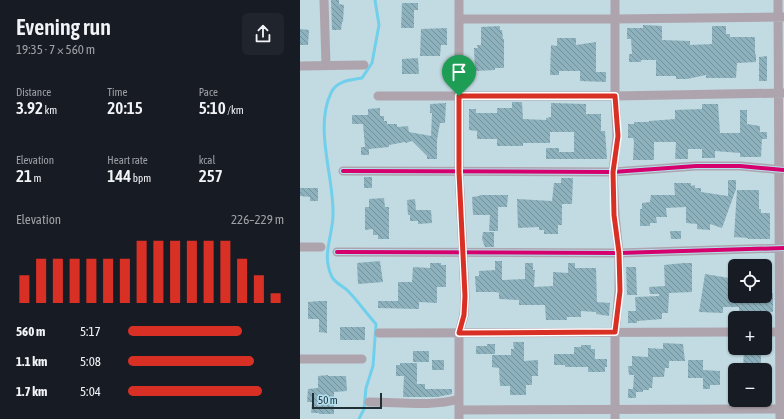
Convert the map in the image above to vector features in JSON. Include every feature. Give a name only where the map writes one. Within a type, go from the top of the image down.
[{"type":"street","points":[[324,0],[326,65]]},
{"type":"street","points":[[459,0],[459,172],[465,296],[464,315],[459,333],[459,415],[615,414],[782,409]]},
{"type":"street","points":[[615,0],[615,96],[618,136],[613,172],[614,215],[619,253],[620,291],[615,332],[615,414]]},
{"type":"street","points":[[778,0],[781,17],[782,409],[780,419]]},
{"type":"street","points":[[459,19],[781,17]]},
{"type":"street","points":[[300,66],[364,65]]},
{"type":"street","points":[[378,96],[615,96],[781,93]]},
{"type":"street","points":[[343,171],[613,172],[696,166],[733,166],[781,170]]},
{"type":"street","points":[[300,247],[320,247]]},
{"type":"street","points":[[338,252],[619,253],[782,248]]},
{"type":"street","points":[[379,333],[728,332]]},
{"type":"street","points":[[300,359],[362,359]]},
{"type":"street","points":[[369,402],[426,404],[448,402],[459,399]]},
{"type":"building","points":[[331,0],[339,0],[339,4],[344,5],[341,30],[332,30]]},
{"type":"building","points":[[402,3],[418,3],[418,10],[414,10],[414,28],[401,28]]},
{"type":"building","points":[[643,25],[662,26],[662,40],[690,41],[690,45],[712,44],[712,26],[726,26],[726,34],[730,34],[730,37],[755,37],[756,62],[737,63],[736,78],[706,78],[706,75],[687,79],[676,79],[676,76],[656,76],[656,60],[629,62],[629,54],[632,54],[631,39],[627,39],[627,28],[643,28]]},
{"type":"building","points":[[500,26],[504,39],[504,68],[475,71],[474,48],[478,48],[477,45],[481,45],[481,27]]},
{"type":"building","points":[[447,28],[447,45],[441,45],[440,56],[420,56],[421,29]]},
{"type":"building","points":[[300,29],[309,30],[308,45],[300,45]]},
{"type":"building","points":[[557,38],[576,38],[576,45],[596,42],[596,72],[606,72],[606,82],[580,81],[580,71],[559,71],[559,75],[550,75],[551,45],[557,46]]},
{"type":"building","points":[[767,56],[767,81],[759,81],[759,57]]},
{"type":"building","points":[[418,58],[419,74],[402,74],[402,59]]},
{"type":"building","points":[[512,102],[522,102],[523,119],[546,120],[546,118],[551,117],[551,103],[586,104],[586,114],[601,114],[601,131],[605,131],[607,159],[546,159],[546,148],[559,148],[559,152],[574,152],[574,132],[550,132],[550,143],[523,143],[523,146],[497,146],[497,139],[477,139],[477,131],[469,130],[469,109],[476,109],[476,113],[497,113],[497,108],[512,108]]},
{"type":"building","points":[[446,103],[445,123],[440,123],[437,140],[437,159],[427,159],[427,156],[412,141],[389,145],[389,147],[369,149],[369,155],[361,155],[361,147],[365,147],[363,124],[352,124],[352,115],[368,115],[368,109],[380,108],[380,116],[384,116],[384,121],[387,121],[387,124],[397,124],[397,127],[408,126],[409,132],[431,136],[432,113],[430,113],[430,104]]},
{"type":"building","points":[[702,104],[718,104],[720,133],[740,133],[740,110],[747,110],[747,124],[760,126],[760,132],[767,132],[767,139],[762,139],[761,157],[740,157],[740,153],[715,151],[715,158],[702,158],[702,149],[688,149],[688,159],[675,159],[676,142],[654,142],[654,160],[633,160],[634,142],[633,138],[628,138],[628,124],[634,124],[634,122],[675,119],[675,110],[702,109]]},
{"type":"building","points":[[364,177],[372,177],[372,188],[364,188]]},
{"type":"building","points":[[561,178],[573,178],[572,204],[562,204],[562,225],[558,225],[558,234],[544,234],[544,230],[539,230],[539,227],[518,228],[517,199],[552,201],[554,183],[561,183]]},
{"type":"building","points":[[728,180],[736,180],[736,189],[722,228],[710,224],[710,230],[697,229],[697,224],[686,223],[686,207],[666,208],[667,217],[656,217],[657,223],[650,223],[650,226],[640,226],[640,209],[642,209],[642,203],[650,202],[651,195],[675,195],[674,183],[691,183],[691,186],[695,185],[695,188],[701,188],[701,192],[728,196]]},
{"type":"building","points":[[300,188],[318,188],[318,201],[310,201],[310,197],[300,196]]},
{"type":"building","points":[[737,190],[759,190],[759,209],[761,209],[761,213],[770,213],[770,239],[748,239],[734,237]]},
{"type":"building","points":[[480,195],[508,195],[507,207],[498,207],[498,231],[489,231],[490,215],[473,215],[472,197]]},
{"type":"building","points":[[384,198],[385,207],[389,207],[389,239],[378,239],[378,235],[373,235],[373,229],[365,230],[365,207],[369,207],[369,199]]},
{"type":"building","points":[[415,199],[416,210],[431,210],[432,223],[418,224],[418,221],[410,221],[407,200]]},
{"type":"building","points":[[670,231],[681,231],[681,239],[671,239]]},
{"type":"building","points":[[483,232],[494,232],[494,247],[485,247],[482,239]]},
{"type":"building","points":[[380,261],[383,282],[358,284],[357,263]]},
{"type":"building","points":[[495,261],[502,261],[502,280],[525,279],[525,263],[533,263],[533,270],[535,270],[534,287],[553,286],[553,272],[568,273],[568,263],[575,263],[575,268],[596,268],[597,302],[610,303],[609,316],[596,314],[596,312],[581,311],[581,317],[567,317],[567,320],[546,320],[545,305],[519,305],[519,300],[499,299],[499,293],[496,292],[476,292],[475,276],[479,276],[479,271],[495,270]]},
{"type":"building","points":[[430,263],[441,263],[441,265],[446,265],[446,287],[437,287],[437,303],[419,302],[419,309],[378,308],[378,301],[398,301],[398,282],[412,282],[413,267],[430,268]]},
{"type":"building","points":[[692,263],[692,292],[669,293],[668,313],[662,313],[662,319],[628,323],[628,311],[636,311],[635,297],[659,296],[659,294],[650,294],[649,287],[665,286],[664,265]]},
{"type":"building","points":[[626,267],[636,267],[637,295],[627,295]]},
{"type":"building","points":[[705,274],[728,278],[728,303],[772,303],[773,293],[773,312],[739,311],[739,307],[723,307],[723,313],[699,312]]},
{"type":"building","points":[[327,301],[327,333],[319,332],[319,319],[308,319],[308,302]]},
{"type":"building","points":[[340,327],[365,327],[365,340],[340,340]]},
{"type":"building","points":[[513,342],[524,342],[524,361],[538,360],[538,376],[532,376],[532,385],[526,385],[526,395],[510,395],[510,386],[500,386],[499,368],[492,367],[492,355],[511,355],[511,349],[514,349]]},
{"type":"building","points":[[663,343],[683,344],[685,361],[669,361],[669,368],[665,368],[664,377],[653,377],[652,388],[649,388],[649,390],[643,390],[643,392],[636,392],[636,398],[628,398],[628,389],[633,389],[634,375],[629,375],[628,366],[632,366],[632,356],[648,357],[648,348],[663,349]]},
{"type":"building","points":[[487,344],[495,344],[495,354],[476,354],[476,346],[487,346]]},
{"type":"building","points":[[581,345],[591,345],[591,349],[595,349],[595,359],[607,359],[607,367],[605,367],[605,372],[588,372],[588,367],[565,367],[565,365],[554,365],[554,354],[574,354],[574,347],[581,347]]},
{"type":"building","points":[[413,351],[429,351],[429,362],[413,362]]},
{"type":"building","points":[[744,355],[761,355],[761,363],[743,363]]},
{"type":"building","points":[[432,360],[444,360],[444,370],[432,370]]},
{"type":"building","points":[[688,360],[703,360],[703,370],[720,371],[720,385],[710,385],[710,389],[703,389],[703,378],[688,378]]},
{"type":"building","points":[[400,363],[417,363],[417,384],[425,384],[425,389],[452,389],[452,394],[437,397],[403,397],[404,376],[396,376],[396,365],[400,365]]},
{"type":"building","points":[[318,376],[346,376],[347,391],[334,392],[334,414],[311,413],[312,402],[307,402],[308,389],[318,388]]},
{"type":"waterway","points":[[359,419],[364,409],[366,388],[373,366],[376,324],[352,295],[333,279],[329,269],[327,253],[333,222],[333,200],[324,137],[324,121],[326,107],[333,89],[344,82],[362,78],[372,63],[379,25],[375,0]]},
{"type":"cycle path","points":[[343,171],[613,172],[696,166],[740,166],[784,170]]},
{"type":"cycle path","points":[[337,252],[619,253],[784,248]]},
{"type":"route","points":[[459,96],[615,96],[618,136],[613,172],[614,215],[619,253],[620,291],[615,332],[459,333],[464,315],[465,296],[459,172],[459,96]]}]
